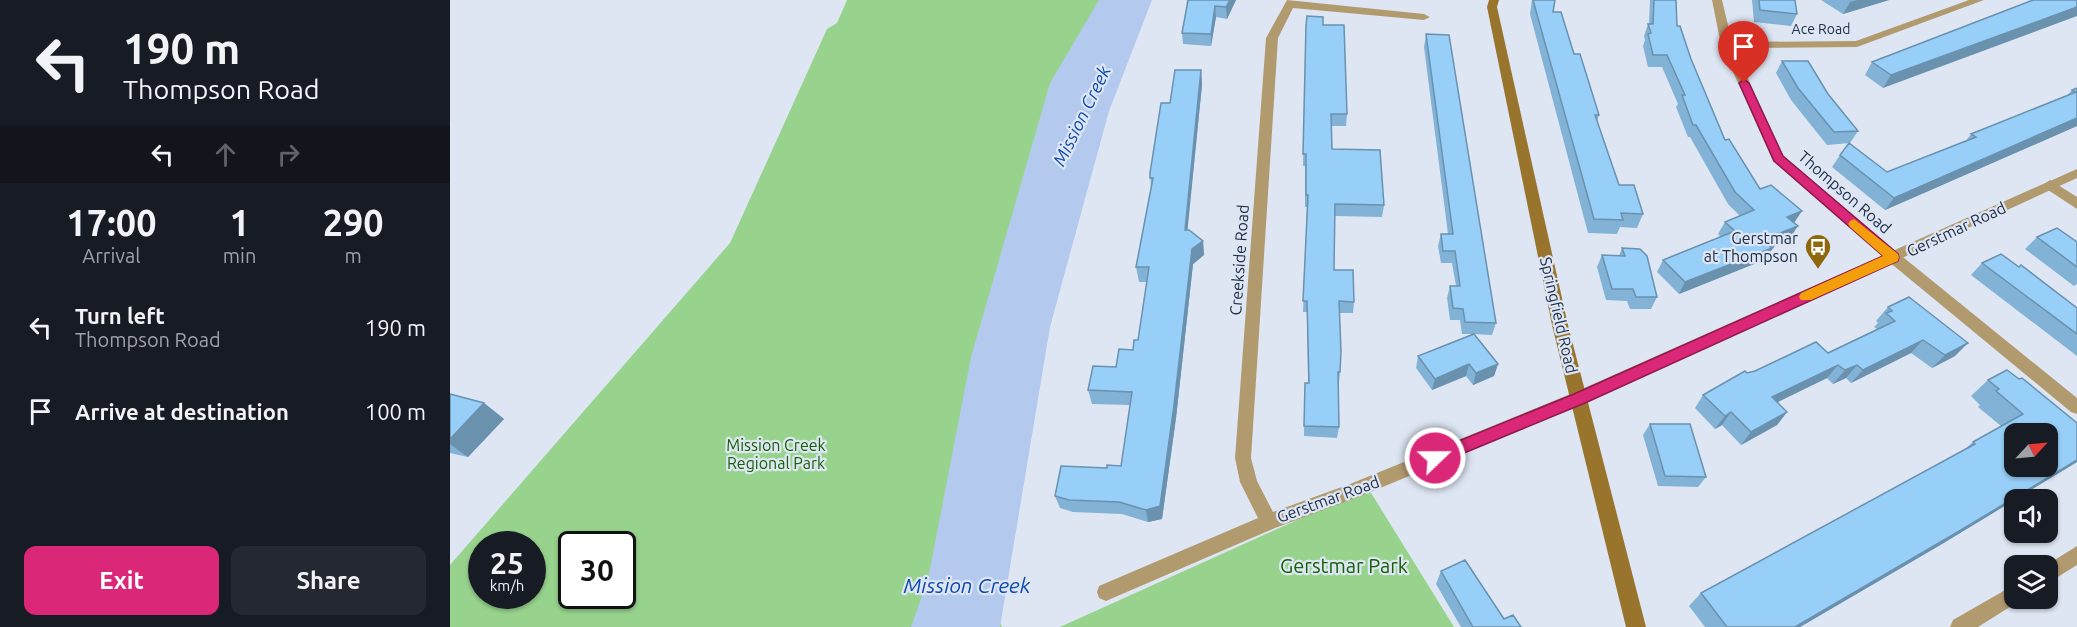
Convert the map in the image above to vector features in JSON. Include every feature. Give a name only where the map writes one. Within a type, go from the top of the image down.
[{"type":"main road","name":"Springfield Road","points":[[1494,0],[1492,7],[1560,325],[1636,627]]},
{"type":"street","name":"Thompson Road","points":[[1717,0],[1727,45],[1778,158],[1893,257],[2077,407]]},
{"type":"street","name":"Ace Road","points":[[1727,45],[1857,44],[1979,0]]},
{"type":"street","points":[[1291,2],[1424,16]]},
{"type":"street","name":"Creekside Road","points":[[1269,522],[1249,482],[1243,458],[1272,38],[1291,2]]},
{"type":"street","name":"Gerstmar Road","points":[[1106,592],[1269,522],[1355,490],[1579,398],[2077,173]]},
{"type":"street","points":[[2050,185],[2077,204]]},
{"type":"street","points":[[2058,567],[2077,555]]},
{"type":"street","points":[[1960,627],[1982,622],[2004,603]]},
{"type":"green space","name":"Mission Creek Regional Park","points":[[847,0],[1106,0],[955,529],[1002,627],[450,627],[450,565],[468,544],[468,609],[546,609],[546,531],[480,531],[730,243],[827,29],[837,23]]},
{"type":"green space","name":"Gerstmar Park","points":[[1368,488],[1454,627],[1060,627]]},
{"type":"water","name":"Mission Creek","points":[[1099,0],[1152,0],[1109,111],[1050,327],[1000,627],[911,627],[928,579],[971,357],[1050,83]]},
{"type":"building","points":[[1188,0],[1230,0],[1226,7],[1215,6],[1211,34],[1182,33]]},
{"type":"building","points":[[1533,0],[1555,0],[1553,12],[1561,12],[1574,54],[1580,54],[1599,115],[1595,115],[1619,185],[1634,185],[1643,214],[1621,213],[1623,220],[1594,219]]},
{"type":"building","points":[[1654,0],[1676,0],[1677,26],[1680,26],[1691,59],[1725,140],[1729,139],[1760,189],[1771,185],[1802,211],[1787,217],[1798,226],[1772,236],[1778,241],[1768,245],[1772,248],[1685,282],[1663,260],[1735,231],[1725,222],[1754,210],[1735,192],[1696,125],[1693,125],[1682,95],[1685,95],[1667,55],[1653,55],[1648,24],[1653,24]]},
{"type":"building","points":[[1759,0],[1795,0],[1797,14],[1760,10]]},
{"type":"building","points":[[2033,0],[2077,0],[2077,7],[1891,75],[1872,62]]},
{"type":"building","points":[[1307,16],[1323,17],[1323,25],[1344,25],[1347,114],[1331,114],[1332,149],[1380,150],[1384,205],[1335,204],[1334,270],[1353,270],[1354,302],[1339,301],[1341,351],[1340,372],[1338,372],[1339,427],[1304,426],[1305,383],[1309,383],[1307,301],[1303,301],[1308,195],[1306,195],[1306,154],[1303,154]]},
{"type":"building","points":[[1426,34],[1449,35],[1496,323],[1465,322],[1463,309],[1453,308],[1450,286],[1460,286],[1455,251],[1443,251],[1441,234],[1453,234]]},
{"type":"building","points":[[1782,61],[1808,61],[1828,94],[1858,131],[1834,132],[1798,88]]},
{"type":"building","points":[[1175,70],[1201,70],[1185,230],[1189,230],[1203,241],[1192,249],[1160,506],[1146,510],[1119,502],[1069,500],[1055,496],[1061,466],[1107,468],[1107,465],[1121,466],[1132,392],[1088,390],[1093,366],[1116,367],[1119,349],[1133,350],[1134,340],[1138,340],[1149,267],[1136,267],[1153,178],[1150,178],[1150,173],[1161,103],[1170,103]]},
{"type":"building","points":[[2077,88],[2077,118],[1894,198],[1840,155],[1849,143],[1887,172],[1976,137],[1971,134],[2076,92],[2072,90]]},
{"type":"building","points":[[2057,228],[2077,242],[2077,267],[2037,237]]},
{"type":"building","points":[[1622,248],[1640,249],[1647,256],[1657,297],[1636,297],[1633,289],[1612,289],[1602,255],[1625,256]]},
{"type":"building","points":[[2001,254],[2019,267],[2021,265],[2077,308],[2077,334],[1982,263]]},
{"type":"building","points":[[1909,297],[1968,343],[1945,355],[1923,340],[1863,370],[1857,365],[1845,370],[1838,365],[1772,397],[1787,412],[1751,432],[1731,412],[1725,416],[1703,395],[1745,371],[1747,373],[1755,371],[1816,342],[1828,353],[1895,321],[1886,313],[1892,311],[1888,307]]},
{"type":"building","points":[[1474,334],[1498,364],[1476,373],[1469,364],[1435,379],[1418,356]]},
{"type":"building","points":[[2007,370],[2019,379],[2022,378],[2077,423],[2077,460],[2058,471],[2058,423],[2007,423],[2023,414],[1996,391],[1999,389],[1988,380]]},
{"type":"building","points":[[450,394],[484,403],[450,439]]},
{"type":"building","points":[[1650,424],[1690,424],[1706,477],[1665,476]]},
{"type":"building","points":[[2004,425],[2004,477],[2049,477],[2029,489],[2004,489],[2004,504],[1795,627],[1727,627],[1701,593],[1975,444],[1973,442]]},
{"type":"building","points":[[1465,560],[1504,619],[1513,615],[1521,627],[1473,627],[1441,571]]},
{"type":"slow traffic","points":[[1806,297],[1893,257],[1854,224]]},
{"type":"place","name":"Gerstmar at Thompson","points":[[1818,270]]},
{"type":"route","points":[[1435,458],[1579,398],[1893,257],[1778,158],[1744,83]]}]
